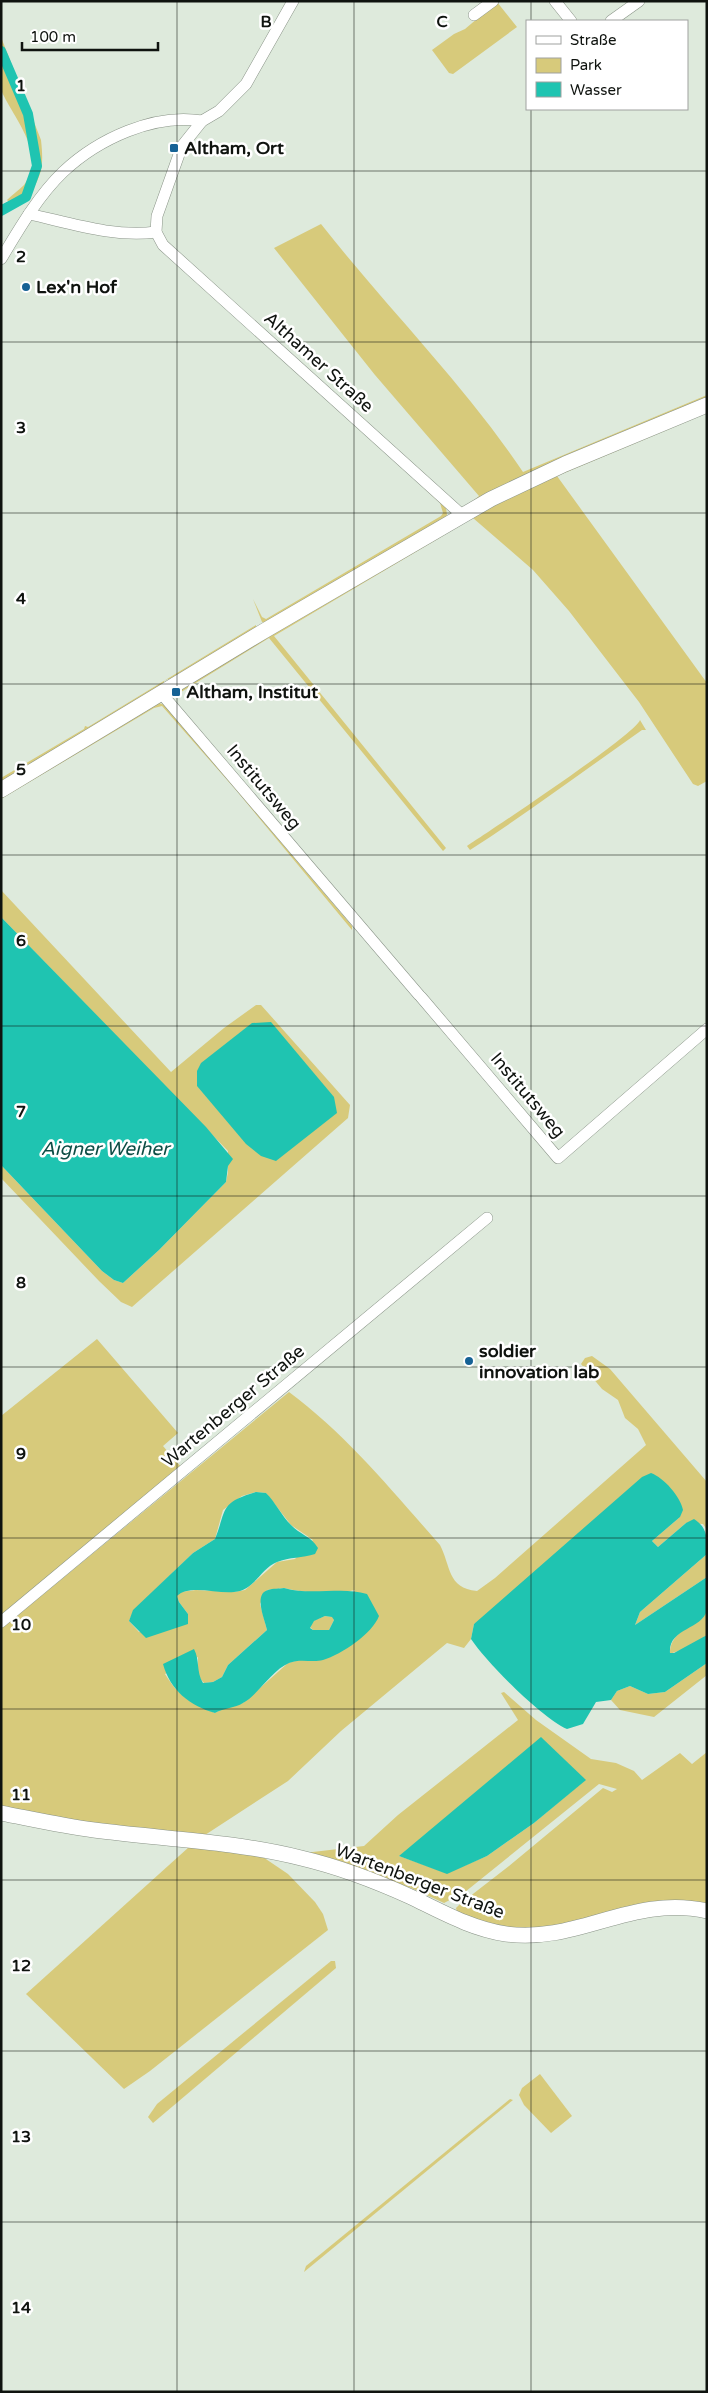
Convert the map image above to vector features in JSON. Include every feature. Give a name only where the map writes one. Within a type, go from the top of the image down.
[{"type":"main road","points":[[1,790],[161,693],[462,516],[550,470],[707,405]]},
{"type":"main road","name":"Wartenberger Straße","points":[[1,1813],[96,1830],[206,1842],[300,1858],[378,1883],[458,1920],[505,1934],[520,1936],[553,1933],[648,1908],[680,1907],[707,1911]]},
{"type":"street","points":[[29,214],[86,227],[141,234],[156,232],[157,216],[175,160],[182,146],[202,121],[219,111],[246,84],[293,1]]},
{"type":"street","points":[[474,15],[493,1]]},
{"type":"street","points":[[555,1],[570,20]]},
{"type":"street","points":[[612,20],[639,1]]},
{"type":"street","points":[[1,259],[29,214],[63,172],[115,137],[148,125],[185,120],[202,121]]},
{"type":"street","name":"Althamer Straße","points":[[156,232],[163,245],[462,516]]},
{"type":"street","name":"Institutsweg","points":[[161,693],[558,1158],[707,1029]]},
{"type":"street","name":"Wartenberger Straße","points":[[1,1622],[487,1218]]},
{"type":"green space","points":[[497,2],[517,27],[453,74],[449,73],[432,50],[454,34],[465,29]]},
{"type":"green space","points":[[1,37],[41,140],[42,150],[41,170],[28,198],[24,194],[9,202],[7,200],[24,185],[31,174],[33,162],[26,137],[2,92]]},
{"type":"green space","points":[[321,224],[451,377],[523,472],[707,395],[707,399],[464,508],[479,496],[375,375],[274,248]]},
{"type":"green space","points":[[701,416],[557,476],[707,683],[707,781],[698,786],[693,784],[639,702],[569,611],[533,570],[473,518],[505,497]]},
{"type":"green space","points":[[419,484],[446,508],[447,515],[443,521],[264,623],[262,622],[253,599],[262,617],[266,619],[441,516],[443,513],[440,503]]},
{"type":"green space","points":[[463,524],[274,636],[446,848],[443,851],[269,638],[173,697],[176,691]]},
{"type":"green space","points":[[256,625],[256,628],[170,682],[168,679],[164,681],[165,685],[1,784],[1,778]]},
{"type":"green space","points":[[159,703],[165,705],[352,926],[352,930],[235,789],[162,706],[154,708],[1,799],[1,795]]},
{"type":"green space","points":[[640,720],[646,730],[642,730],[470,850],[467,846],[590,762],[632,729]]},
{"type":"green space","points":[[1,890],[171,1072],[224,1028],[256,1005],[261,1005],[350,1105],[348,1118],[132,1307],[121,1302],[99,1281],[1,1178],[1,1165],[102,1271],[114,1280],[123,1283],[159,1250],[226,1182],[228,1151],[1,917]]},
{"type":"green space","points":[[97,1339],[178,1433],[163,1446],[182,1468],[1,1616],[1,1416]]},
{"type":"green space","points":[[592,1356],[610,1369],[707,1482],[707,1530],[703,1524],[686,1523],[658,1547],[652,1541],[680,1517],[474,1624],[471,1639],[464,1648],[447,1643],[341,1731],[288,1781],[205,1835],[102,1826],[1,1808],[1,1629],[289,1392],[350,1445],[405,1505],[440,1545],[455,1581],[460,1586],[477,1591],[495,1578],[646,1445],[638,1429],[625,1418],[618,1400],[602,1389],[581,1364],[585,1358]],"holes":[[[256,1492],[266,1493],[291,1525],[313,1540],[295,1559],[277,1562],[245,1590],[234,1592],[196,1590],[180,1592],[177,1596],[179,1602],[188,1614],[139,1632],[129,1621],[134,1610],[193,1553],[215,1539],[223,1510],[242,1496]],[[284,1588],[319,1593],[355,1590],[322,1660],[303,1659],[288,1663],[243,1703],[226,1707],[215,1713],[180,1694],[165,1674],[198,1657],[198,1676],[204,1683],[213,1682],[222,1677],[228,1665],[267,1630],[260,1604],[267,1590]]]},
{"type":"green space","points":[[707,1554],[707,1577],[635,1625],[640,1612]]},
{"type":"green space","points":[[707,1611],[707,1635],[691,1646],[670,1654],[671,1646],[678,1634]]},
{"type":"green space","points":[[325,1616],[333,1617],[334,1620],[329,1630],[313,1630],[310,1627],[313,1621]]},
{"type":"green space","points":[[707,1663],[707,1675],[654,1717],[620,1710],[611,1700],[617,1691],[630,1686],[648,1694],[665,1692]]},
{"type":"green space","points":[[504,1692],[536,1720],[591,1759],[616,1763],[634,1771],[642,1780],[680,1753],[692,1764],[707,1752],[707,1905],[665,1900],[643,1903],[547,1929],[497,1927],[457,1912],[456,1908],[460,1904],[603,1788],[612,1792],[617,1789],[599,1784],[465,1892],[444,1903],[411,1888],[304,1853],[364,1846],[398,1815],[518,1720],[501,1693]],"holes":[[[585,1780],[534,1823],[487,1856],[447,1873],[399,1856]]]},
{"type":"green space","points":[[189,1847],[257,1853],[288,1874],[315,1902],[323,1914],[328,1930],[150,2071],[124,2089],[26,1994]]},
{"type":"green space","points":[[331,1961],[335,1961],[336,1968],[153,2123],[148,2117],[157,2104]]},
{"type":"green space","points":[[540,2074],[572,2116],[551,2133],[524,2105],[519,2095],[522,2088]]},
{"type":"green space","points":[[510,2099],[513,2100],[304,2272],[306,2266]]},
{"type":"water","points":[[24,194],[27,199],[1,215],[1,205]]},
{"type":"water","name":"Aigner Weiher","points":[[1,917],[206,1127],[233,1159],[228,1166],[226,1182],[159,1250],[123,1283],[114,1280],[102,1271],[1,1165]]},
{"type":"water","points":[[271,1022],[334,1097],[337,1113],[276,1161],[261,1156],[246,1144],[197,1086],[197,1071],[201,1063],[252,1023]]},
{"type":"water","points":[[651,1473],[671,1488],[679,1499],[683,1510],[680,1517],[652,1541],[658,1547],[686,1523],[694,1519],[702,1526],[707,1538],[707,1554],[640,1612],[635,1625],[707,1577],[707,1610],[704,1617],[674,1639],[670,1653],[674,1653],[707,1635],[707,1663],[665,1692],[648,1694],[630,1686],[617,1691],[611,1700],[596,1702],[583,1724],[567,1729],[529,1702],[489,1662],[471,1639],[474,1624],[642,1477]]},
{"type":"water","points":[[256,1492],[266,1493],[291,1525],[315,1544],[318,1548],[315,1554],[277,1562],[266,1569],[247,1587],[234,1592],[196,1590],[182,1592],[177,1596],[188,1614],[188,1624],[146,1638],[129,1621],[133,1610],[193,1553],[215,1539],[223,1514],[230,1504]]},
{"type":"water","points":[[284,1588],[305,1591],[347,1591],[367,1594],[379,1616],[370,1630],[347,1648],[323,1660],[298,1661],[283,1666],[254,1695],[240,1705],[215,1713],[197,1706],[182,1696],[171,1682],[163,1664],[194,1649],[199,1675],[203,1683],[213,1682],[222,1677],[228,1665],[267,1630],[262,1614],[261,1602],[264,1592],[270,1589]],"holes":[[[325,1616],[332,1617],[334,1620],[329,1630],[313,1630],[310,1628],[314,1621]]]},
{"type":"water","points":[[541,1737],[586,1780],[534,1823],[487,1856],[447,1874],[399,1856]]},
{"type":"waterway","points":[[1,51],[28,114],[37,166],[26,197],[1,211]]},
{"type":"place","name":"Altham, Ort","points":[[174,148]]},
{"type":"place","name":"Lex'n Hof","points":[[26,287]]},
{"type":"place","name":"Altham, Institut","points":[[176,692]]},
{"type":"place","name":"soldier innovation lab","points":[[469,1361]]}]
